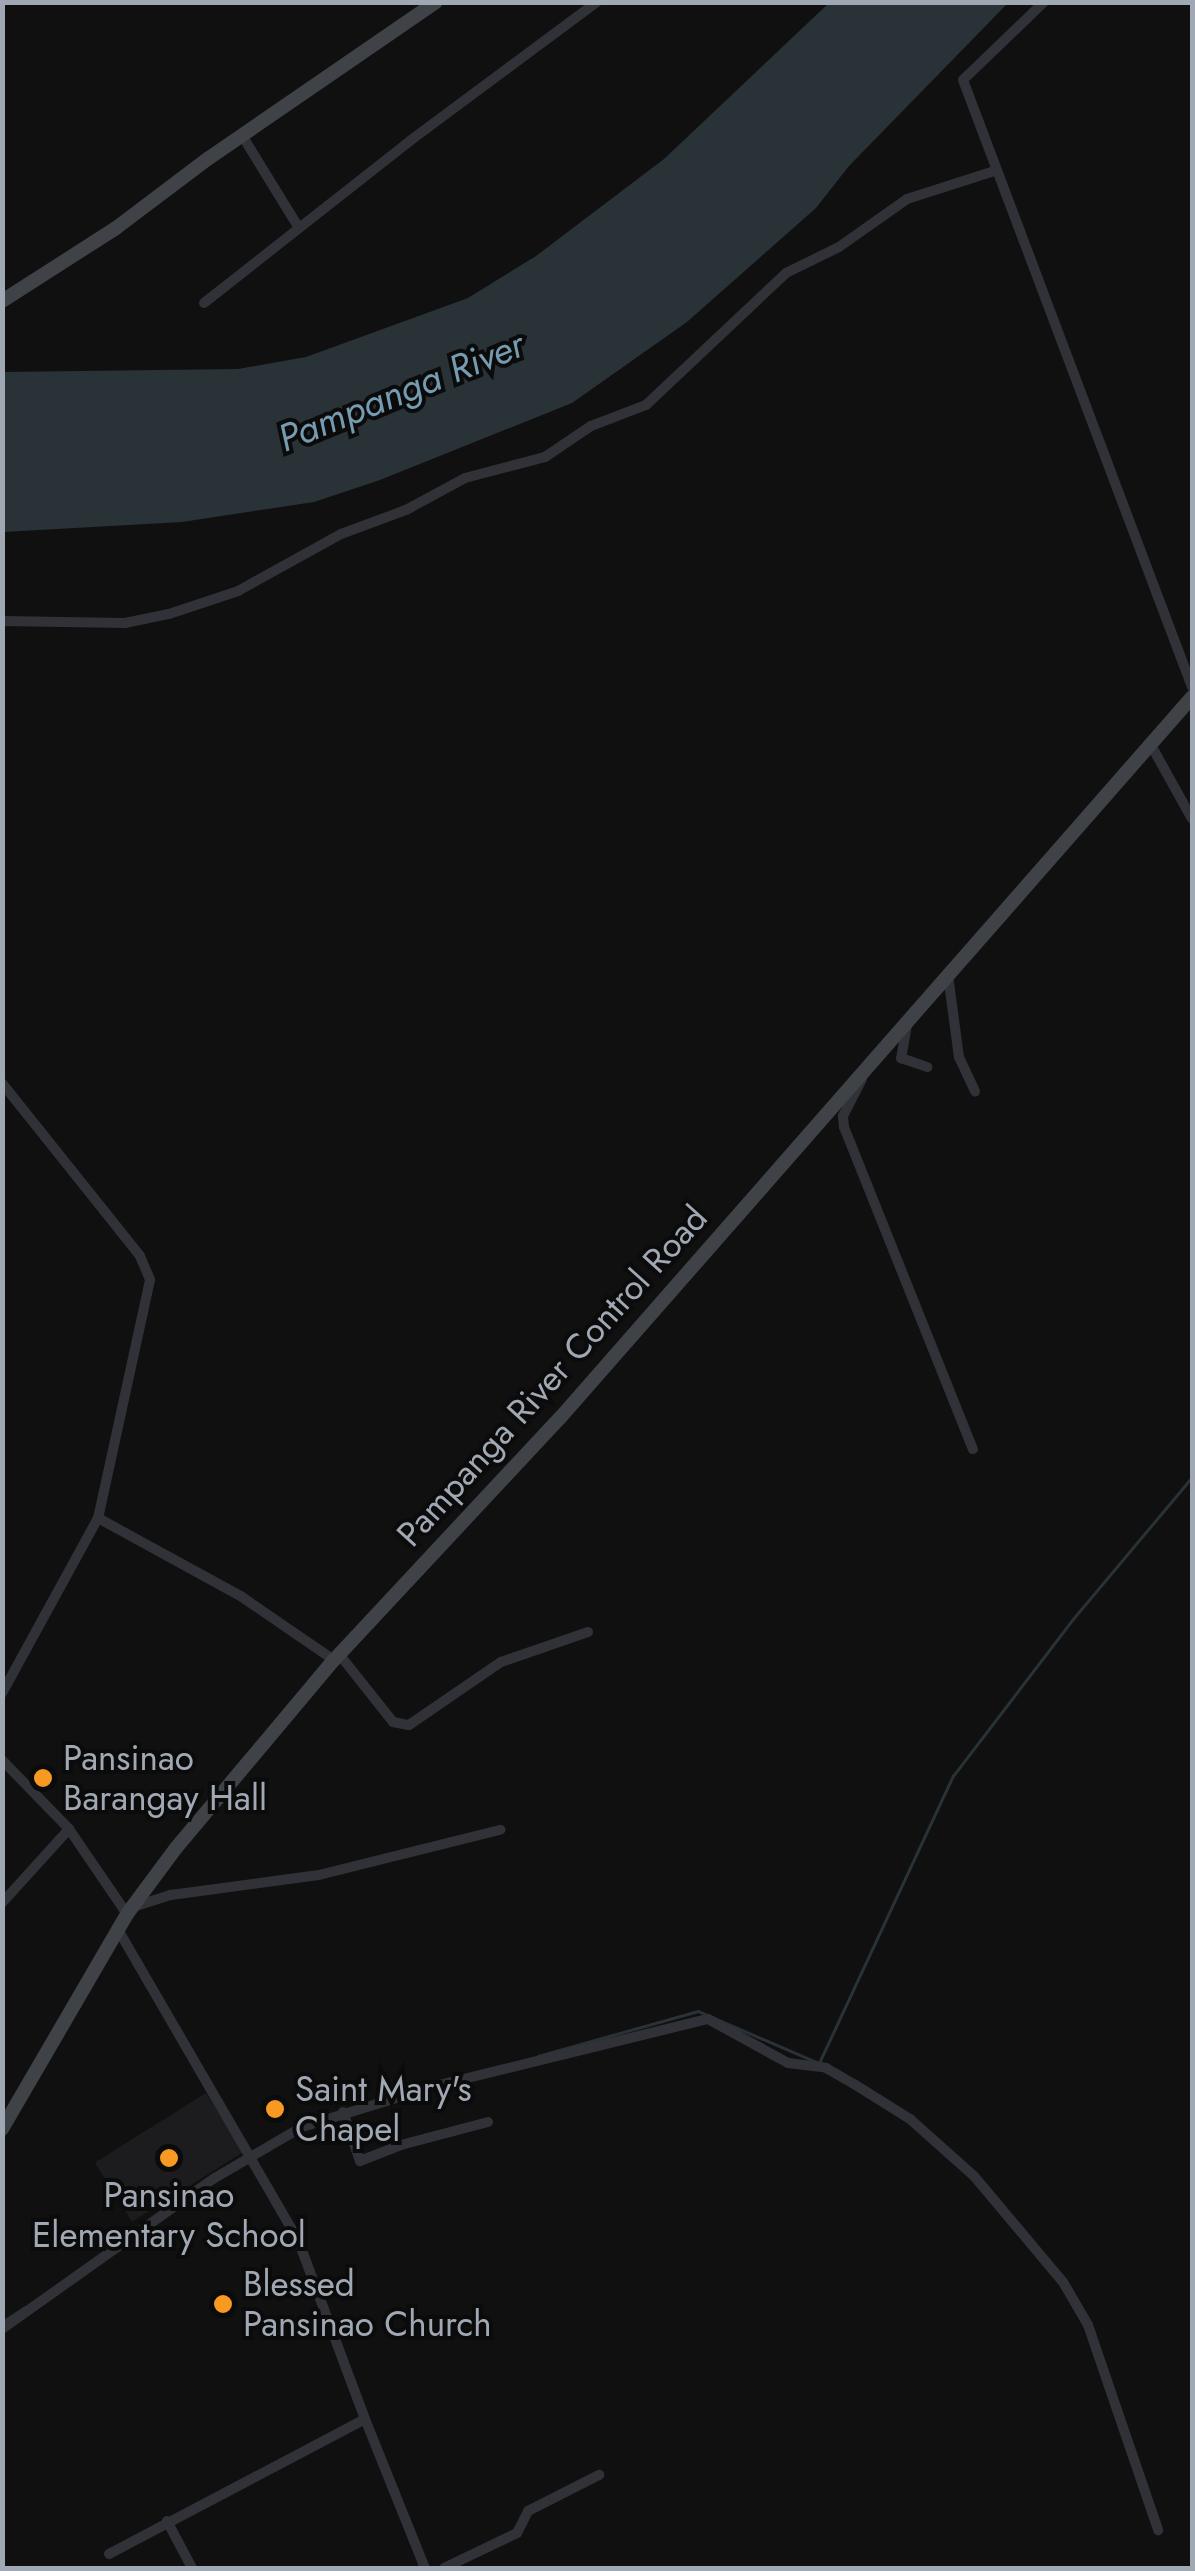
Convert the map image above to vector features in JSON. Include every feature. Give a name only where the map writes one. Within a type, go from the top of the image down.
[{"type":"main road","points":[[2,301],[132,218],[436,2]]},
{"type":"main road","name":"Pampanga River Control Road","points":[[2,2129],[130,1911],[176,1848],[337,1657],[560,1418],[1192,697]]},
{"type":"street","points":[[204,303],[597,2]]},
{"type":"street","points":[[1044,2],[962,76],[994,172],[1192,687]]},
{"type":"street","points":[[243,137],[299,228]]},
{"type":"street","points":[[2,621],[125,623],[168,614],[238,591],[341,534],[406,510],[465,478],[545,457],[591,426],[646,405],[786,274],[839,247],[906,199],[994,172]]},
{"type":"street","points":[[1152,747],[1192,819]]},
{"type":"street","points":[[948,974],[959,1057],[975,1090]]},
{"type":"street","points":[[908,1019],[902,1058],[928,1067]]},
{"type":"street","points":[[872,1059],[843,1116],[844,1127],[973,1449]]},
{"type":"street","points":[[2,1083],[140,1256],[150,1280],[98,1518],[2,1693]]},
{"type":"street","points":[[98,1518],[217,1582],[337,1657],[393,1722],[410,1724],[501,1662],[588,1632]]},
{"type":"street","points":[[2,1760],[68,1829],[130,1911],[171,1895],[319,1876],[500,1830]]},
{"type":"street","points":[[2,1904],[68,1829]]},
{"type":"street","points":[[119,1931],[310,2264],[339,2357],[426,2568]]},
{"type":"street","points":[[2,2329],[281,2137],[343,2112],[698,2019],[721,2025],[795,2066],[826,2068],[910,2119],[974,2176],[1063,2282],[1088,2325],[1113,2388],[1158,2530]]},
{"type":"street","points":[[343,2112],[360,2162],[401,2145],[488,2122]]},
{"type":"street","points":[[109,2554],[167,2520],[365,2419]]},
{"type":"street","points":[[444,2568],[518,2533],[528,2511],[598,2475]]},
{"type":"street","points":[[167,2520],[192,2568]]},
{"type":"shaded area","name":"Pansinao Elementary School","points":[[206,2093],[243,2152],[132,2222],[95,2162]]},
{"type":"water","name":"Pampanga River","points":[[830,2],[1008,3],[849,166],[816,208],[687,322],[572,403],[380,480],[314,502],[182,522],[3,532],[3,372],[238,369],[306,357],[468,298],[536,256],[664,159]]},
{"type":"waterway","points":[[538,2056],[698,2011],[819,2063],[953,1776],[1073,1619],[1192,1477]]},
{"type":"waterway","points":[[2,2322],[25,2307]]},
{"type":"place","name":"Pansinao Barangay Hall","points":[[43,1778]]},
{"type":"place","name":"Saint Mary's Chapel","points":[[275,2109]]},
{"type":"place","name":"Pansinao Elementary School","points":[[169,2158]]},
{"type":"place","name":"Blessed Pansinao Church","points":[[223,2304]]}]
